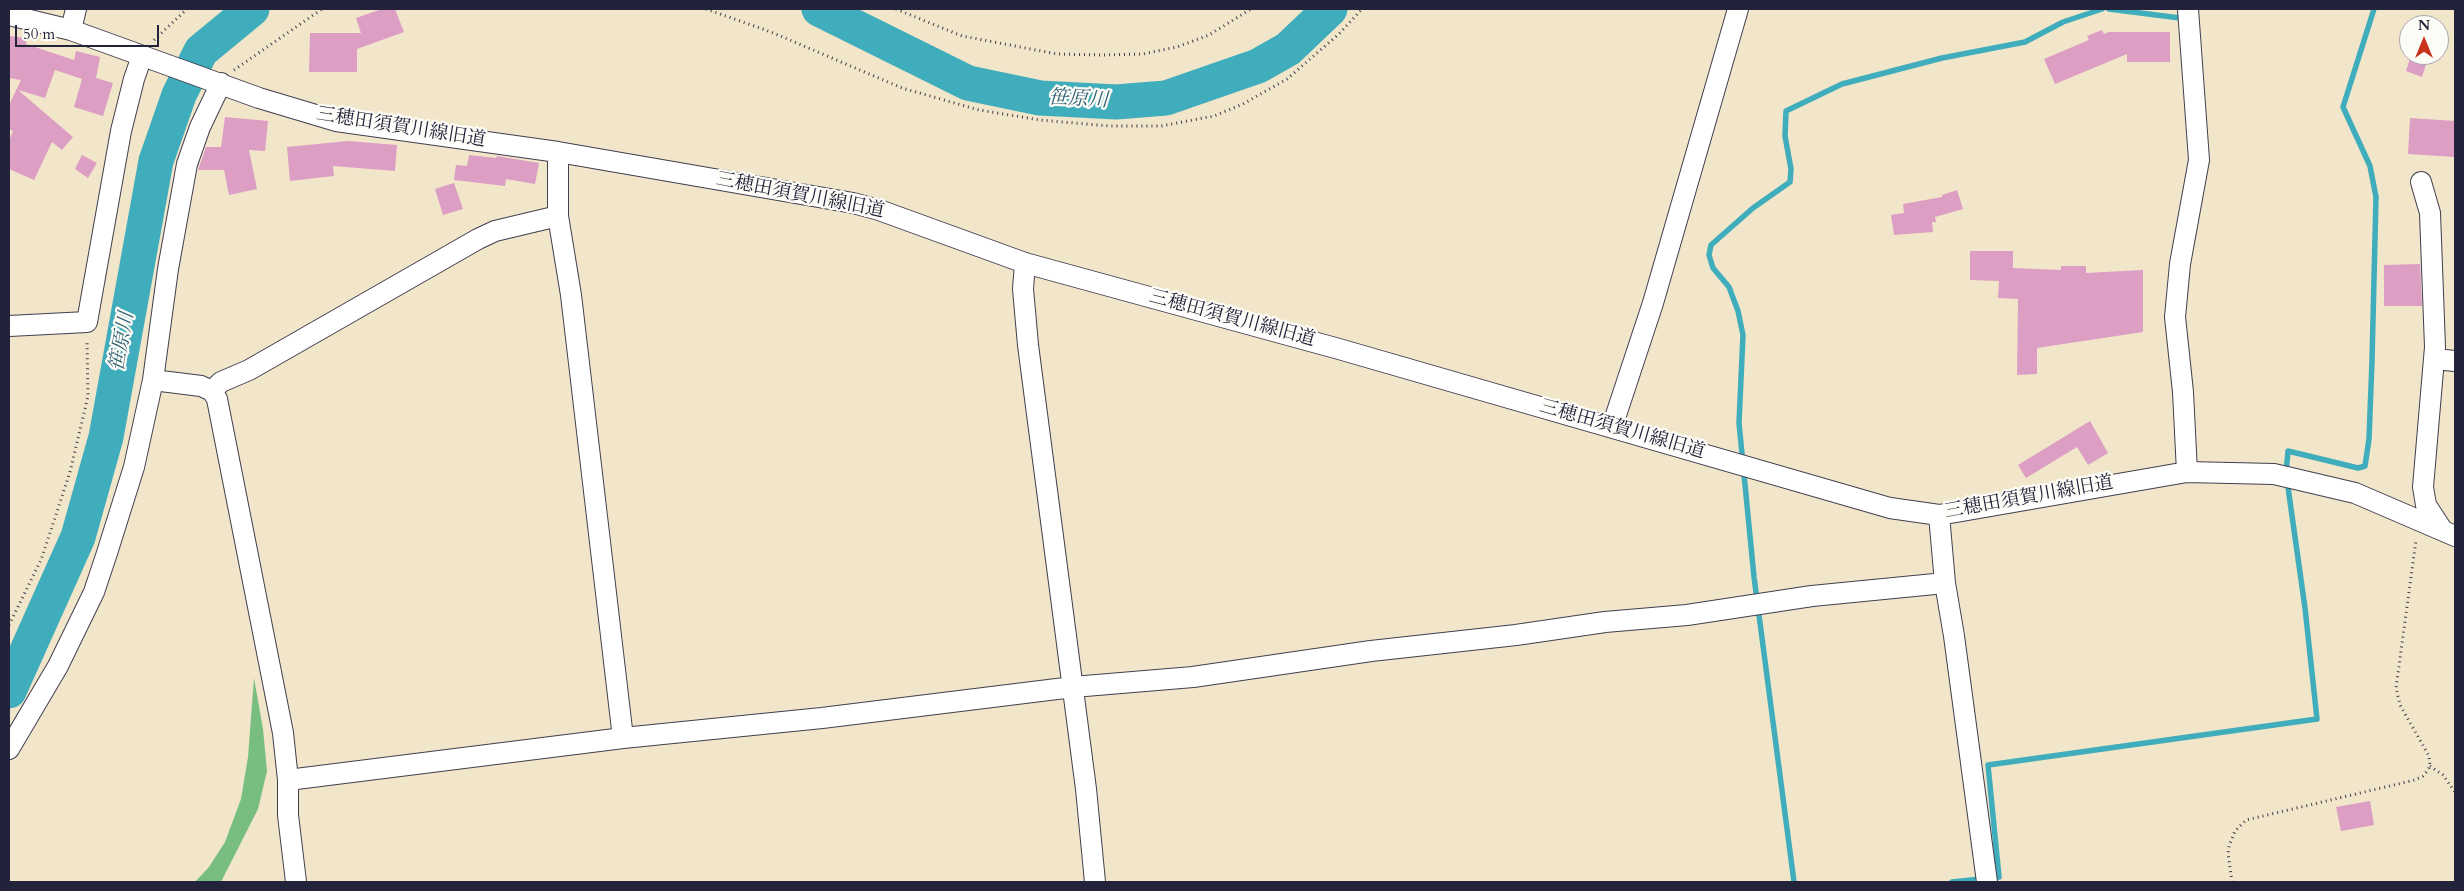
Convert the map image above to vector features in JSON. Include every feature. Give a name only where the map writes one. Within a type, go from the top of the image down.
[{"type":"street","points":[[71,30],[76,9]]},
{"type":"street","points":[[1612,427],[1653,303],[1738,9]]},
{"type":"street","points":[[2187,472],[2183,392],[2175,317],[2180,264],[2199,160],[2188,9]]},
{"type":"street","name":"三穂田須賀川線旧道","points":[[9,15],[71,30],[259,98],[336,121],[558,152],[852,203],[879,210],[1025,262],[1612,427],[1890,508],[1939,515],[2187,472],[2274,474],[2354,493],[2448,532]]},
{"type":"street","points":[[9,326],[87,322],[121,131],[134,79],[147,58]]},
{"type":"street","points":[[9,749],[58,666],[94,592],[134,467],[153,380],[170,260],[188,164],[200,128],[221,83]]},
{"type":"street","points":[[558,152],[558,216],[571,295],[623,738]]},
{"type":"street","points":[[2421,182],[2430,213],[2435,360],[2423,487],[2426,505],[2448,532]]},
{"type":"street","points":[[212,390],[221,382],[257,365],[478,239],[495,231],[558,216]]},
{"type":"street","points":[[1025,262],[1023,289],[1028,345],[1073,688],[1095,882]]},
{"type":"street","points":[[2435,360],[2455,361]]},
{"type":"street","points":[[153,380],[201,386],[212,390],[217,400],[283,733],[288,780],[288,815],[296,882]]},
{"type":"street","points":[[1939,515],[1945,583],[1954,636],[1987,882]]},
{"type":"street","points":[[288,780],[623,738],[822,718],[1073,688],[1192,677],[1371,651],[1516,635],[1605,622],[1688,615],[1812,596],[1945,583]]},
{"type":"path","points":[[147,58],[160,33],[187,9]]},
{"type":"path","points":[[221,83],[241,64],[322,9]]},
{"type":"path","points":[[706,9],[771,32],[902,88],[979,110],[1040,120],[1108,126],[1161,126],[1214,116],[1243,104],[1287,79],[1340,34],[1362,9]]},
{"type":"path","points":[[896,9],[962,36],[1057,54],[1101,56],[1143,54],[1177,47],[1209,35],[1251,9]]},
{"type":"path","points":[[9,625],[41,560],[70,472],[88,396],[87,322]]},
{"type":"path","points":[[2232,882],[2228,853],[2229,846],[2236,830],[2246,820],[2415,780],[2424,776],[2430,766],[2429,756],[2400,705],[2396,688],[2419,520]]},
{"type":"path","points":[[2430,766],[2443,774],[2455,792]]},
{"type":"green space","points":[[254,678],[263,729],[267,771],[258,809],[221,882],[195,882],[209,867],[225,842],[241,799],[248,757]]},
{"type":"building","points":[[382,9],[395,9],[404,32],[357,49],[357,72],[309,72],[310,33],[361,33],[356,18]]},
{"type":"building","points":[[2102,30],[2104,34],[2109,32],[2170,32],[2170,62],[2127,62],[2127,54],[2055,84],[2044,59],[2089,40],[2087,36]]},
{"type":"building","points":[[9,36],[27,38],[26,44],[74,60],[76,51],[100,57],[96,78],[113,83],[103,116],[74,107],[82,79],[55,70],[45,98],[18,90],[73,137],[62,150],[52,142],[34,180],[9,169],[9,141],[13,131],[9,129],[9,105],[21,80],[9,78]]},
{"type":"building","points":[[2408,65],[2426,65],[2422,77],[2406,71]]},
{"type":"building","points":[[225,117],[268,121],[265,151],[249,150],[257,189],[229,195],[224,170],[198,170],[206,147],[221,147]]},
{"type":"building","points":[[2410,118],[2455,121],[2455,157],[2408,154]]},
{"type":"building","points":[[348,141],[397,145],[395,171],[333,166],[334,176],[290,181],[287,147]]},
{"type":"building","points":[[82,155],[97,163],[88,178],[75,169]]},
{"type":"building","points":[[469,155],[496,158],[497,156],[539,163],[535,184],[506,179],[505,186],[454,180],[456,165],[467,166]]},
{"type":"building","points":[[454,183],[463,209],[443,215],[435,189]]},
{"type":"building","points":[[1957,190],[1963,209],[1935,217],[1936,222],[1932,222],[1933,232],[1894,235],[1891,215],[1904,213],[1903,204],[1942,197],[1942,195]]},
{"type":"building","points":[[1970,251],[2013,251],[2013,268],[2061,270],[2061,266],[2086,266],[2086,273],[2143,270],[2143,332],[2037,348],[2037,374],[2017,375],[2018,299],[1998,298],[1999,281],[1970,280]]},
{"type":"building","points":[[2420,264],[2422,306],[2384,306],[2384,265]]},
{"type":"building","points":[[2090,421],[2108,453],[2088,465],[2077,447],[2026,478],[2018,465]]},
{"type":"building","points":[[2370,801],[2374,825],[2341,831],[2336,807]]},
{"type":"waterway","name":"笹原川","points":[[9,691],[78,537],[106,437],[156,161],[179,95],[201,51],[252,9]]},
{"type":"waterway","name":"笹原川","points":[[819,9],[968,83],[1040,98],[1116,102],[1166,98],[1258,66],[1288,49],[1330,9]]},
{"type":"waterway","points":[[1794,882],[1754,577],[1739,423],[1743,335],[1738,311],[1729,287],[1713,268],[1709,255],[1711,245],[1753,208],[1790,182],[1791,169],[1785,136],[1786,111],[1842,84],[1942,58],[2025,42],[2063,22],[2102,9]]},
{"type":"waterway","points":[[2109,9],[2180,18],[2180,13]]},
{"type":"waterway","points":[[1952,882],[1999,877],[1988,765],[2317,719],[2305,608],[2286,473],[2288,451],[2358,468],[2365,466],[2369,439],[2376,197],[2370,166],[2343,107],[2374,9]]}]
